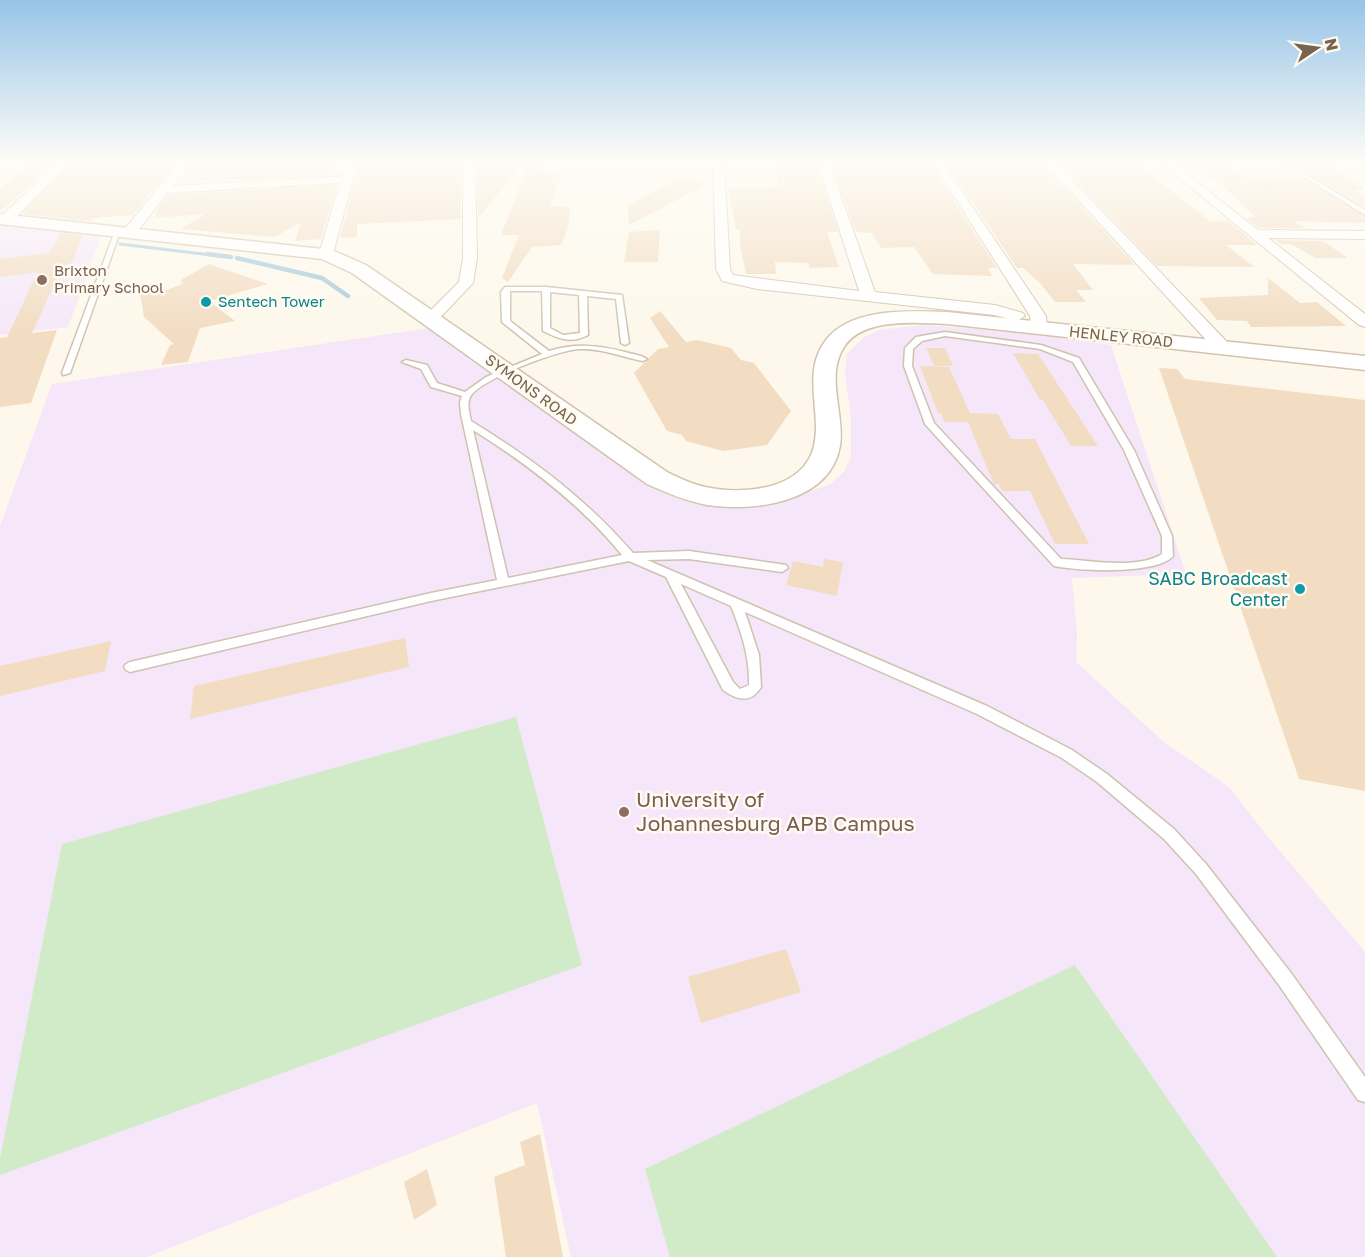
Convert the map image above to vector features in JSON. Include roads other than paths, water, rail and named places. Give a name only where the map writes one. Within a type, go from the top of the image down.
[{"type":"main road","name":"SYMONS ROAD","points":[[2,219],[326,254],[353,266],[657,478],[706,496],[754,498],[777,493],[809,478],[821,464],[827,445],[826,368],[828,357],[836,341],[850,330],[882,320],[947,318]]},
{"type":"main road","name":"HENLEY ROAD","points":[[947,318],[1017,316],[1040,330]]},
{"type":"main road","name":"HENLEY ROAD","points":[[947,318],[1040,330],[1365,351]]},
{"type":"main road","name":"HENLEY ROAD","points":[[1216,340],[1365,363]]},
{"type":"street","points":[[123,233],[137,219]]},
{"type":"street","points":[[326,254],[336,219]]},
{"type":"street","points":[[430,319],[462,290],[466,283],[470,258],[470,219]]},
{"type":"street","name":"HENLEY ROAD","points":[[720,219],[723,269],[727,278],[757,284],[995,310],[1017,316]]},
{"type":"street","points":[[843,219],[868,295]]},
{"type":"street","points":[[972,219],[1040,330]]},
{"type":"street","points":[[1102,219],[1216,340]]},
{"type":"street","points":[[1238,219],[1365,322]]},
{"type":"street","points":[[1258,234],[1365,235]]},
{"type":"lane","points":[[66,373],[123,233]]},
{"type":"lane","points":[[549,355],[512,328],[504,318],[505,292],[508,289],[546,289],[621,298],[625,343]]},
{"type":"lane","points":[[546,289],[546,329],[562,338],[584,335],[583,293]]},
{"type":"lane","points":[[1040,330],[1080,366],[1130,450],[1167,536],[1168,556],[1162,562],[1142,565],[1058,562],[930,424],[908,366],[909,348],[919,339],[945,334],[1040,330]]},
{"type":"lane","points":[[503,582],[467,422],[464,402],[467,395],[480,384],[505,371],[581,346],[643,359]]},
{"type":"lane","points":[[406,362],[424,367],[434,385],[467,395]]},
{"type":"lane","points":[[467,422],[559,483],[600,520],[630,557],[982,710],[1067,754],[1102,778],[1169,834],[1200,869],[1285,980],[1365,1093]]},
{"type":"lane","points":[[130,667],[503,582],[630,557],[689,555],[783,568]]},
{"type":"lane","points":[[670,574],[728,686],[738,694],[747,693],[755,687],[756,675],[754,659],[736,603]]},
{"type":"waterway","points":[[120,244],[220,256]]},
{"type":"waterway","points":[[207,254],[231,257]]},
{"type":"waterway","points":[[237,258],[322,278],[348,296]]},
{"type":"place","name":"Brixton Primary School","points":[[42,280]]},
{"type":"place","name":"Sentech Tower","points":[[206,302]]},
{"type":"place","name":"SABC Broadcast Center","points":[[1300,589]]},
{"type":"place","name":"University of Johannesburg APB Campus","points":[[624,812]]}]
